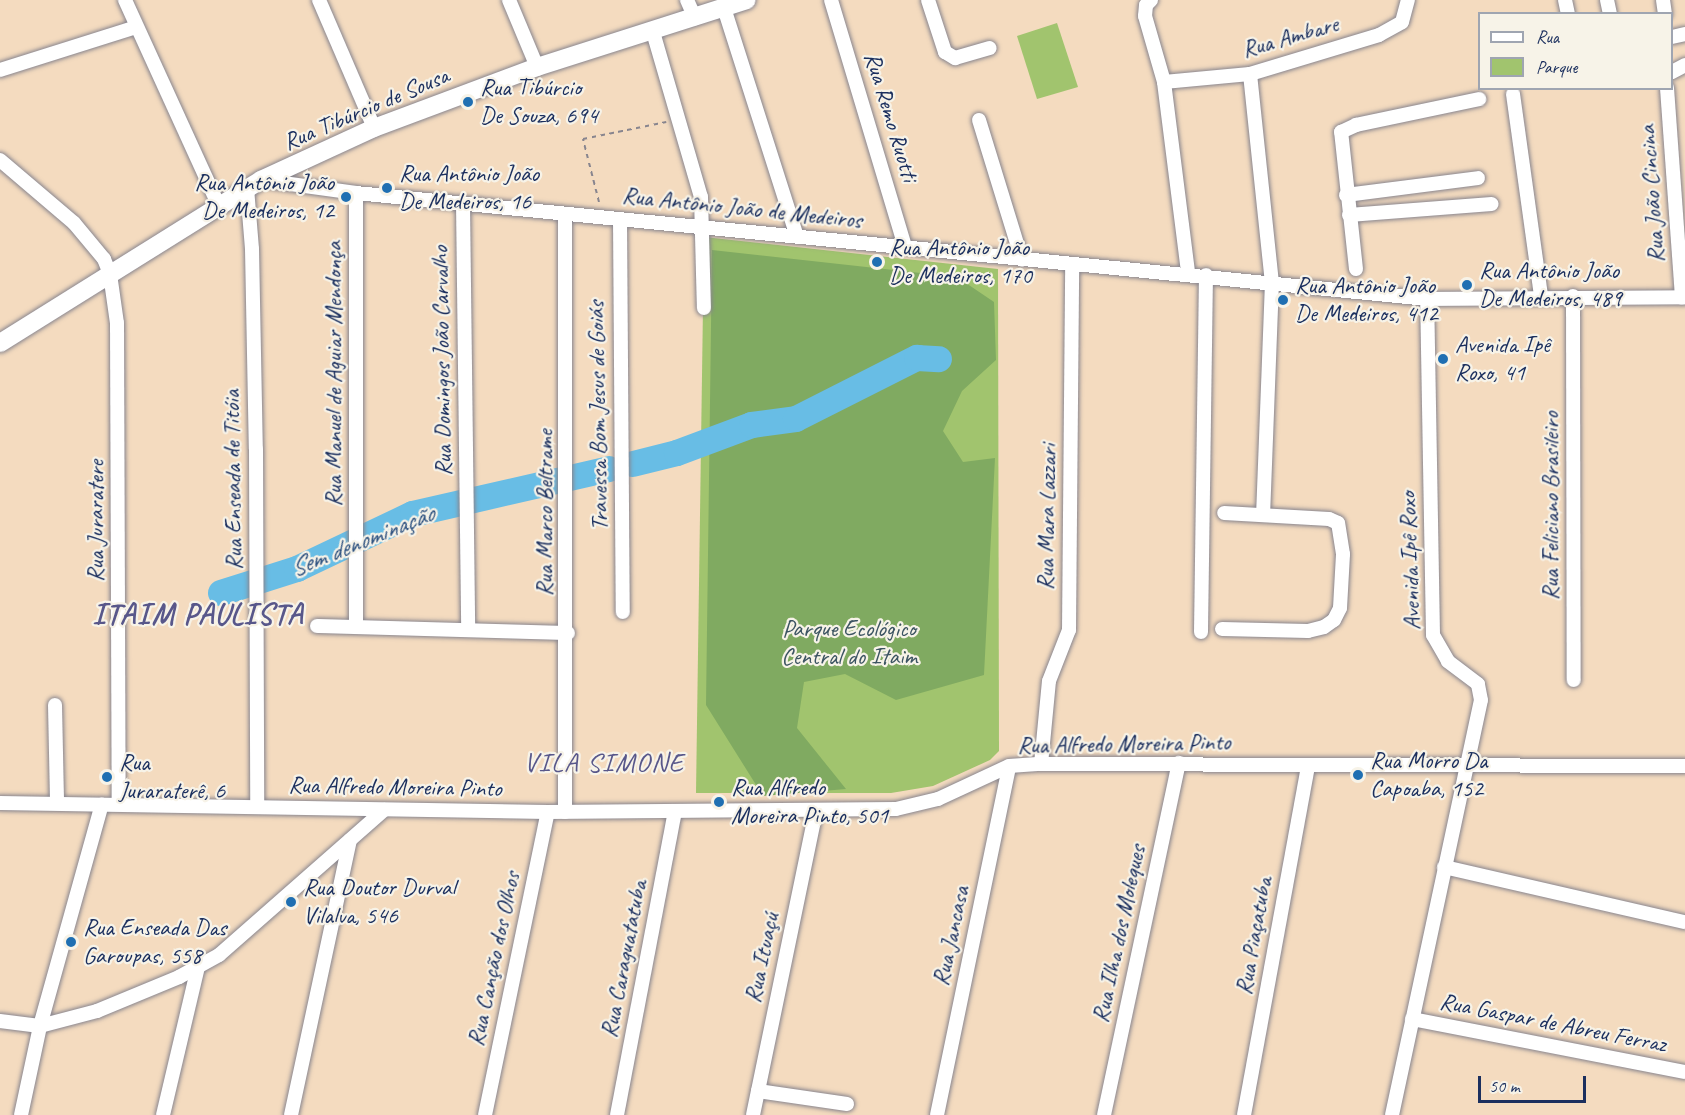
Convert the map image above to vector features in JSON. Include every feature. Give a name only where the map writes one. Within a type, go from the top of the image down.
[{"type":"main road","name":"Rua Tibúrcio de Sousa","points":[[0,343],[254,184],[374,128],[537,67],[653,32],[747,0]]},
{"type":"street","points":[[125,0],[219,206]]},
{"type":"street","points":[[319,0],[374,128]]},
{"type":"street","points":[[509,0],[537,67]]},
{"type":"street","points":[[687,0],[695,18]]},
{"type":"street","name":"Rua Remo Ruotti","points":[[831,0],[905,247]]},
{"type":"street","points":[[928,0],[945,52],[954,58],[990,48]]},
{"type":"street","points":[[1151,0],[1146,5],[1144,16],[1164,82],[1188,273]]},
{"type":"street","name":"Rua Ambare","points":[[1164,82],[1250,74],[1390,30],[1402,22],[1408,0]]},
{"type":"street","points":[[724,8],[797,237]]},
{"type":"street","points":[[0,70],[136,27]]},
{"type":"street","points":[[653,32],[700,197],[704,227],[704,308]]},
{"type":"street","points":[[1250,74],[1272,282],[1263,514]]},
{"type":"street","name":"Rua João Cincina","points":[[1667,90],[1683,297]]},
{"type":"street","points":[[1513,94],[1541,295]]},
{"type":"street","points":[[1359,292],[1339,137],[1347,128],[1479,99]]},
{"type":"street","points":[[979,120],[1022,260]]},
{"type":"street","points":[[0,160],[74,223],[104,259],[110,274]]},
{"type":"street","points":[[1346,195],[1478,178]]},
{"type":"street","name":"Rua Antônio João de Medeiros","points":[[254,184],[1072,265],[1188,273],[1427,299],[1541,295],[1683,297]]},
{"type":"street","name":"Rua Enseada de Titóia","points":[[254,184],[257,807]]},
{"type":"street","name":"Rua Manuel de Aguiar Mendonça","points":[[356,194],[356,627]]},
{"type":"street","name":"Rua Domingos João Carvalho","points":[[463,203],[468,627]]},
{"type":"street","points":[[1349,215],[1492,204]]},
{"type":"street","name":"Rua Marco Beltrame","points":[[565,214],[568,633],[565,812]]},
{"type":"street","name":"Travessa Bom Jesus de Goiás","points":[[620,219],[623,612]]},
{"type":"street","name":"Rua Mara Lazzari","points":[[1041,764],[1049,681],[1069,630],[1072,265]]},
{"type":"street","name":"Rua Juraratere","points":[[110,274],[117,323],[119,804]]},
{"type":"street","points":[[1201,632],[1206,275]]},
{"type":"street","name":"Rua Feliciano Brasileiro","points":[[1573,296],[1574,680]]},
{"type":"street","name":"Avenida Ipê Roxo","points":[[1392,1115],[1482,690],[1473,678],[1448,662],[1433,635],[1427,299]]},
{"type":"street","points":[[1222,629],[1308,631],[1329,624],[1340,608],[1343,536],[1338,523],[1319,517],[1224,513]]},
{"type":"street","points":[[317,626],[468,627],[568,633]]},
{"type":"street","points":[[56,705],[57,803]]},
{"type":"street","name":"Rua Ilha dos Moleques","points":[[1104,1115],[1179,763]]},
{"type":"street","name":"Rua Alfredo Moreira Pinto","points":[[0,803],[548,812],[896,809],[938,799],[1009,766],[1041,764],[1685,766]]},
{"type":"street","name":"Rua Jancasa","points":[[937,1115],[1009,766]]},
{"type":"street","name":"Rua Piaçatuba","points":[[1244,1115],[1308,766]]},
{"type":"street","points":[[21,1115],[40,1026],[102,804]]},
{"type":"street","points":[[0,1021],[40,1026],[97,1011],[198,967],[219,955],[384,810]]},
{"type":"street","name":"Rua Ituaçú","points":[[753,1115],[816,810]]},
{"type":"street","name":"Rua Caraguatatuba","points":[[616,1115],[675,811]]},
{"type":"street","name":"Rua Canção dos Olhos","points":[[485,1115],[548,812]]},
{"type":"street","points":[[291,1115],[351,840]]},
{"type":"street","points":[[1444,867],[1685,922]]},
{"type":"street","points":[[163,1115],[198,967]]},
{"type":"street","name":"Rua Gaspar de Abreu Ferraz","points":[[1412,1019],[1685,1072]]},
{"type":"street","points":[[758,1090],[847,1104]]},
{"type":"path","points":[[603,217],[583,139],[677,120]]},
{"type":"green space","points":[[1057,23],[1078,87],[1037,99],[1017,36]]},
{"type":"green space","name":"Parque Ecológico Central do Itaim","points":[[704,237],[998,269],[999,751],[990,760],[933,786],[891,793],[696,793]]},
{"type":"green space","name":"Parque Ecológico Central do Itaim","points":[[712,250],[957,277],[994,302],[996,360],[962,391],[943,431],[963,462],[995,458],[984,675],[896,700],[845,674],[804,682],[797,728],[846,789],[763,796],[706,705]]},
{"type":"waterway","points":[[633,464],[677,453],[752,425],[796,419],[917,358],[939,359]]},
{"type":"waterway","name":"Sem denominação","points":[[221,593],[297,569],[413,514],[609,469]]},
{"type":"place","name":"Rua Tibúrcio De Souza, 694","points":[[468,102]]},
{"type":"place","name":"Rua Antônio João De Medeiros, 16","points":[[387,188]]},
{"type":"place","name":"Rua Antônio João De Medeiros, 12","points":[[346,197]]},
{"type":"place","name":"Rua Antônio João De Medeiros, 170","points":[[877,262]]},
{"type":"place","name":"Rua Antônio João De Medeiros, 489","points":[[1467,285]]},
{"type":"place","name":"Rua Antônio João De Medeiros, 412","points":[[1283,300]]},
{"type":"place","name":"Avenida Ipê Roxo, 41","points":[[1443,359]]},
{"type":"place","name":"Rua Morro Da Capoaba, 152","points":[[1358,775]]},
{"type":"place","name":"Rua Juraraterê, 6","points":[[107,777]]},
{"type":"place","name":"Rua Alfredo Moreira Pinto, 501","points":[[719,802]]},
{"type":"place","name":"Rua Doutor Durval Vilalva, 546","points":[[291,902]]},
{"type":"place","name":"Rua Enseada Das Garoupas, 558","points":[[71,942]]},
{"type":"district","name":"ITAIM PAULISTA","points":[[198,614]]},
{"type":"district","name":"VILA SIMONE","points":[[604,763]]}]
